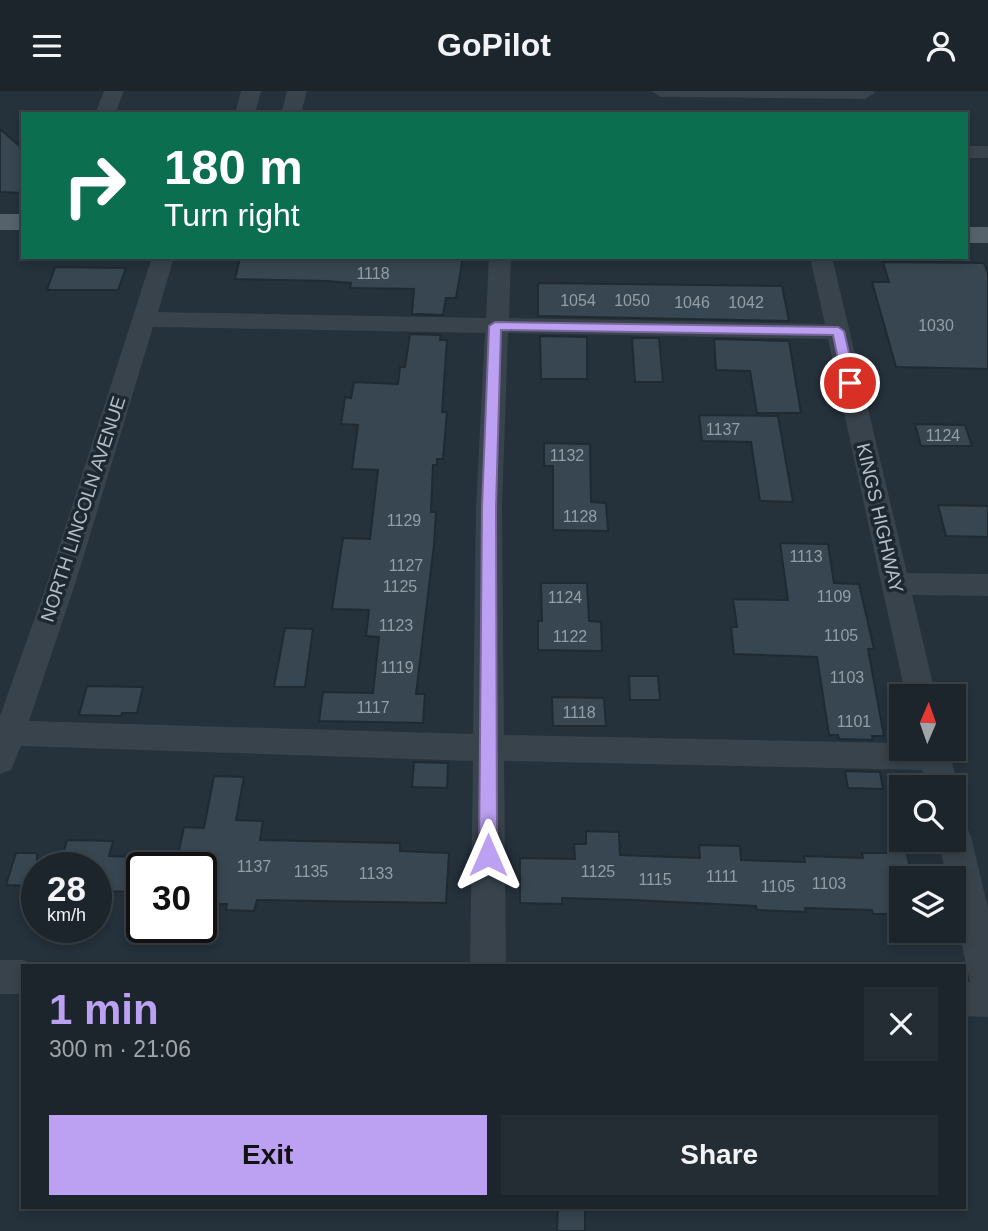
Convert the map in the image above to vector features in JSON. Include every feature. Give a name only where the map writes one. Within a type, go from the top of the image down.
[{"type":"main road","points":[[0,222],[21,222]]},
{"type":"main road","points":[[968,235],[988,236]]},
{"type":"street","points":[[106,112],[114,91]]},
{"type":"street","points":[[246,112],[251,91]]},
{"type":"street","points":[[291,112],[296,91]]},
{"type":"street","points":[[661,91],[865,92],[871,112]]},
{"type":"street","points":[[968,152],[988,152]]},
{"type":"street","name":"NORTH LINCOLN AVENUE","points":[[4,747],[63,577],[162,259]]},
{"type":"street","points":[[488,964],[489,507],[500,259]]},
{"type":"street","name":"KINGS HIGHWAY","points":[[821,259],[918,684]]},
{"type":"street","points":[[144,319],[838,331]]},
{"type":"street","points":[[895,584],[988,585]]},
{"type":"street","points":[[4,747],[889,752]]},
{"type":"street","points":[[958,852],[988,982]]},
{"type":"street","points":[[0,977],[21,977]]},
{"type":"street","points":[[966,999],[988,1000]]},
{"type":"building","points":[[0,129],[21,147],[21,193],[0,192]]},
{"type":"building","points":[[240,259],[463,259],[456,298],[446,298],[443,315],[412,314],[414,289],[350,288],[351,283],[327,281],[235,279]]},
{"type":"building","points":[[883,262],[984,263],[988,274],[988,369],[896,367],[872,282],[889,282]]},
{"type":"building","points":[[55,267],[126,268],[118,290],[47,290]]},
{"type":"building","points":[[538,283],[782,286],[789,321],[538,316]]},
{"type":"building","points":[[410,334],[441,335],[440,340],[447,340],[442,412],[447,412],[443,459],[437,459],[437,465],[433,465],[431,512],[436,512],[434,545],[416,694],[425,694],[423,723],[319,721],[323,692],[373,693],[379,637],[366,636],[369,610],[332,609],[343,538],[370,539],[378,470],[352,469],[358,425],[341,424],[345,397],[351,398],[354,382],[398,384],[400,367],[405,367]]},
{"type":"building","points":[[540,336],[587,337],[587,379],[541,379]]},
{"type":"building","points":[[632,338],[659,338],[663,382],[635,382]]},
{"type":"building","points":[[714,339],[789,341],[801,413],[757,413],[750,371],[716,370]]},
{"type":"building","points":[[699,415],[778,416],[793,502],[760,501],[751,442],[702,441]]},
{"type":"building","points":[[915,424],[965,425],[972,446],[921,446]]},
{"type":"building","points":[[544,443],[590,444],[591,502],[606,503],[608,531],[553,530],[553,466],[544,466]]},
{"type":"building","points":[[938,505],[988,506],[988,537],[946,536]]},
{"type":"building","points":[[780,543],[828,544],[834,583],[859,584],[874,649],[868,649],[884,736],[872,736],[873,740],[839,739],[838,735],[829,735],[817,657],[734,654],[731,627],[737,627],[733,599],[788,600]]},
{"type":"building","points":[[541,583],[587,583],[589,621],[601,622],[602,651],[538,650],[538,621],[542,621]]},
{"type":"building","points":[[285,628],[313,629],[305,687],[274,687]]},
{"type":"building","points":[[629,676],[658,676],[660,700],[630,700]]},
{"type":"building","points":[[87,686],[143,687],[137,713],[122,713],[121,716],[79,715]]},
{"type":"building","points":[[552,697],[604,698],[606,726],[553,726]]},
{"type":"building","points":[[414,762],[448,763],[447,788],[412,787]]},
{"type":"building","points":[[845,771],[880,772],[883,789],[848,788]]},
{"type":"building","points":[[214,776],[244,777],[236,820],[263,821],[260,840],[400,843],[400,851],[449,853],[446,903],[257,900],[254,911],[226,910],[227,904],[217,904],[217,852],[179,852],[184,827],[204,828]]},
{"type":"building","points":[[586,831],[619,832],[620,855],[700,858],[699,845],[740,846],[741,860],[805,862],[804,856],[863,858],[862,853],[907,853],[910,866],[889,866],[889,914],[873,914],[872,910],[757,910],[756,906],[634,900],[562,898],[562,904],[520,903],[520,858],[575,859],[574,844],[586,844]]},
{"type":"building","points":[[67,840],[113,841],[110,852],[64,852]]},
{"type":"building","points":[[16,853],[21,853],[21,885],[6,885]]},
{"type":"building","points":[[112,856],[126,857],[126,892],[112,891]]},
{"type":"building","points":[[558,1209],[585,1209],[585,1231],[557,1231]]},
{"type":"route","points":[[488,855],[489,507],[495,326],[838,331],[850,383]]}]
